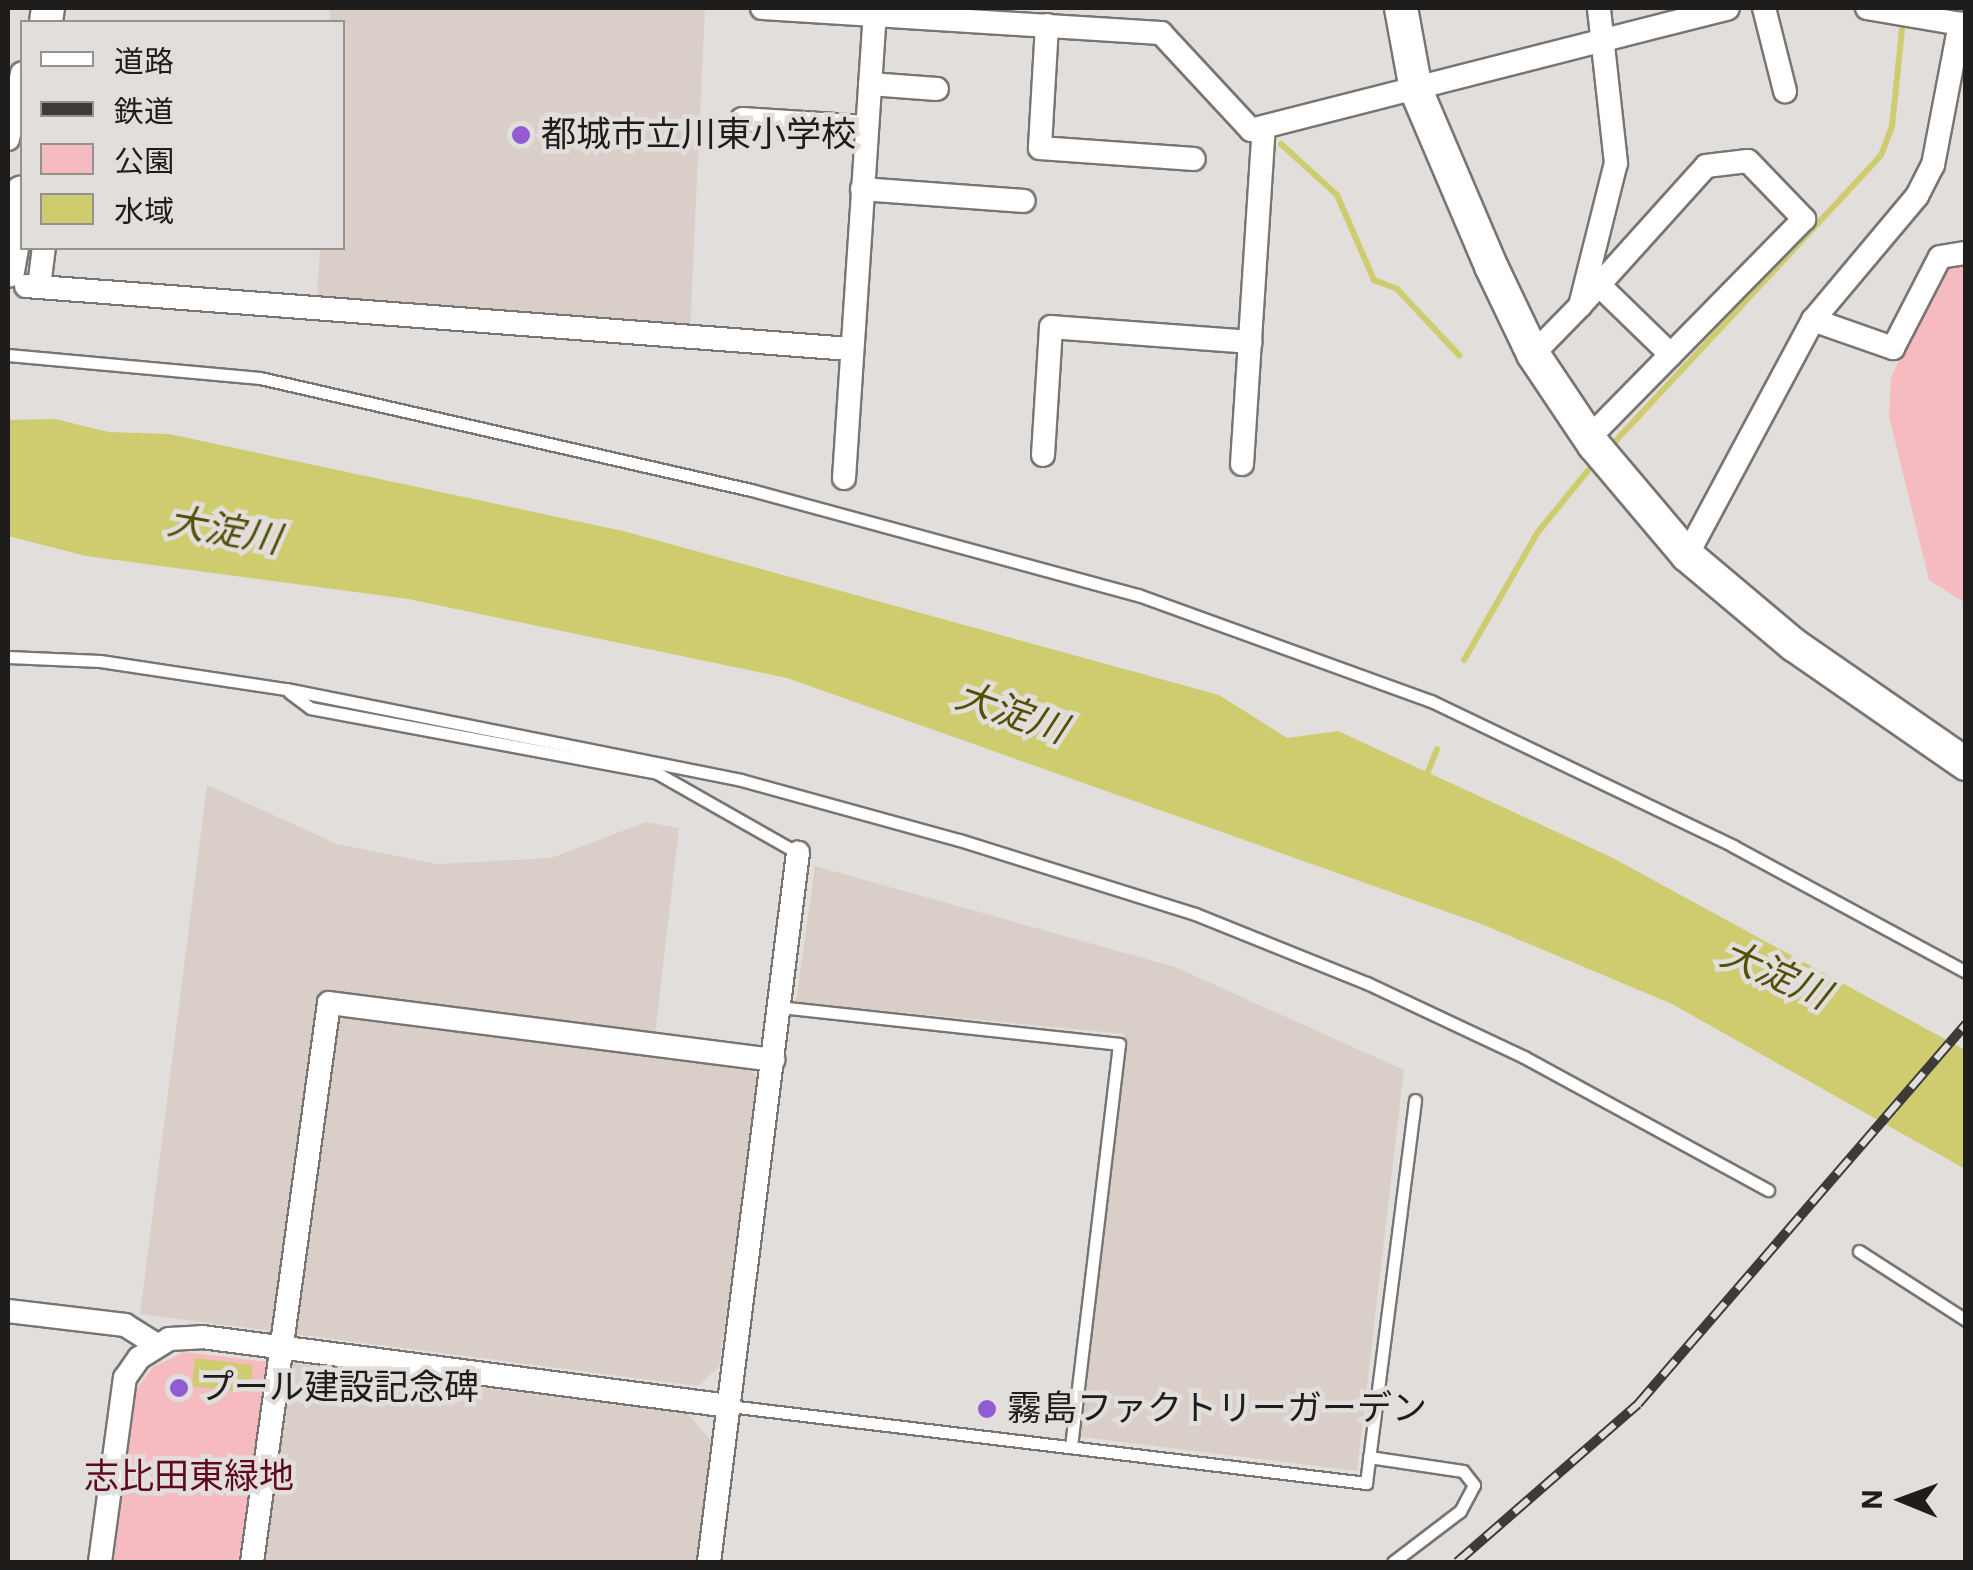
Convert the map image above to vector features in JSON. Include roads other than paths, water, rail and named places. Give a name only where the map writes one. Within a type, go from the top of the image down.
[{"type":"street","points":[[762,8],[875,11],[1161,32],[1251,130],[1728,8]]},
{"type":"street","points":[[1161,32],[1165,8]]},
{"type":"street","points":[[1400,8],[1416,90],[1532,354],[1591,442],[1687,555],[1794,645],[1966,764]]},
{"type":"street","points":[[1580,306],[1616,162],[1599,43],[1599,8]]},
{"type":"street","points":[[1764,8],[1785,91]]},
{"type":"street","points":[[1687,555],[1813,320],[1917,196],[1933,166],[1963,25],[1867,8]]},
{"type":"street","points":[[844,478],[875,11]]},
{"type":"street","points":[[1047,26],[1040,148],[1194,159]]},
{"type":"street","points":[[8,139],[20,82]]},
{"type":"street","points":[[870,84],[936,89]]},
{"type":"street","points":[[742,120],[866,127]]},
{"type":"street","points":[[1242,464],[1264,128]]},
{"type":"street","points":[[1532,354],[1706,166],[1748,161],[1804,218],[1591,442]]},
{"type":"street","points":[[862,189],[1024,201]]},
{"type":"street","points":[[23,250],[24,282]]},
{"type":"street","points":[[24,282],[43,250]]},
{"type":"street","points":[[1813,320],[1893,348],[1940,257],[1966,253]]},
{"type":"street","points":[[24,282],[850,350]]},
{"type":"street","points":[[1599,285],[1671,355]]},
{"type":"street","points":[[1043,454],[1052,327],[1250,342]]},
{"type":"street","points":[[709,1562],[798,853]]},
{"type":"street","points":[[252,1562],[329,1002],[773,1060]]},
{"type":"street","points":[[8,1310],[125,1325],[156,1344],[202,1338],[729,1406]]},
{"type":"street","points":[[100,1562],[126,1378],[156,1344]]},
{"type":"lane","points":[[8,355],[224,371],[398,408],[768,494],[1138,596],[1431,701],[1733,846],[1966,972]]},
{"type":"lane","points":[[8,657],[100,662],[286,689],[740,780],[1195,914],[1367,984],[1524,1058],[1768,1190]]},
{"type":"lane","points":[[286,689],[310,708],[657,774],[798,853]]},
{"type":"lane","points":[[779,1007],[1119,1044],[1071,1447]]},
{"type":"lane","points":[[729,1406],[1366,1483],[1414,1100]]},
{"type":"lane","points":[[1859,1251],[1966,1320]]},
{"type":"lane","points":[[1369,1458],[1462,1470],[1474,1486],[1460,1511],[1393,1562]]},
{"type":"water","name":"大淀川","points":[[55,419],[109,432],[169,434],[623,531],[1219,695],[1287,738],[1338,731],[1611,857],[1965,1050],[1965,1169],[1672,1004],[1484,925],[787,678],[408,599],[86,556],[8,536],[8,420]]},
{"type":"water","points":[[195,1358],[253,1365],[249,1393],[192,1386]]},
{"type":"waterway","points":[[1610,447],[1881,155],[1892,126],[1903,19]]},
{"type":"waterway","points":[[1281,144],[1337,195],[1374,280],[1397,289],[1459,355]]},
{"type":"waterway","points":[[1464,660],[1538,532],[1594,463]]},
{"type":"waterway","points":[[1425,779],[1437,749]]},
{"type":"railway","points":[[1457,1562],[1638,1404],[1966,1024]]},
{"type":"place","name":"都城市立川東小学校","points":[[521,135]]},
{"type":"place","name":"プール建設記念碑","points":[[179,1388]]},
{"type":"place","name":"霧島ファクトリーガーデン","points":[[987,1409]]},
{"type":"park label","name":"志比田東緑地","points":[[189,1477]]}]
